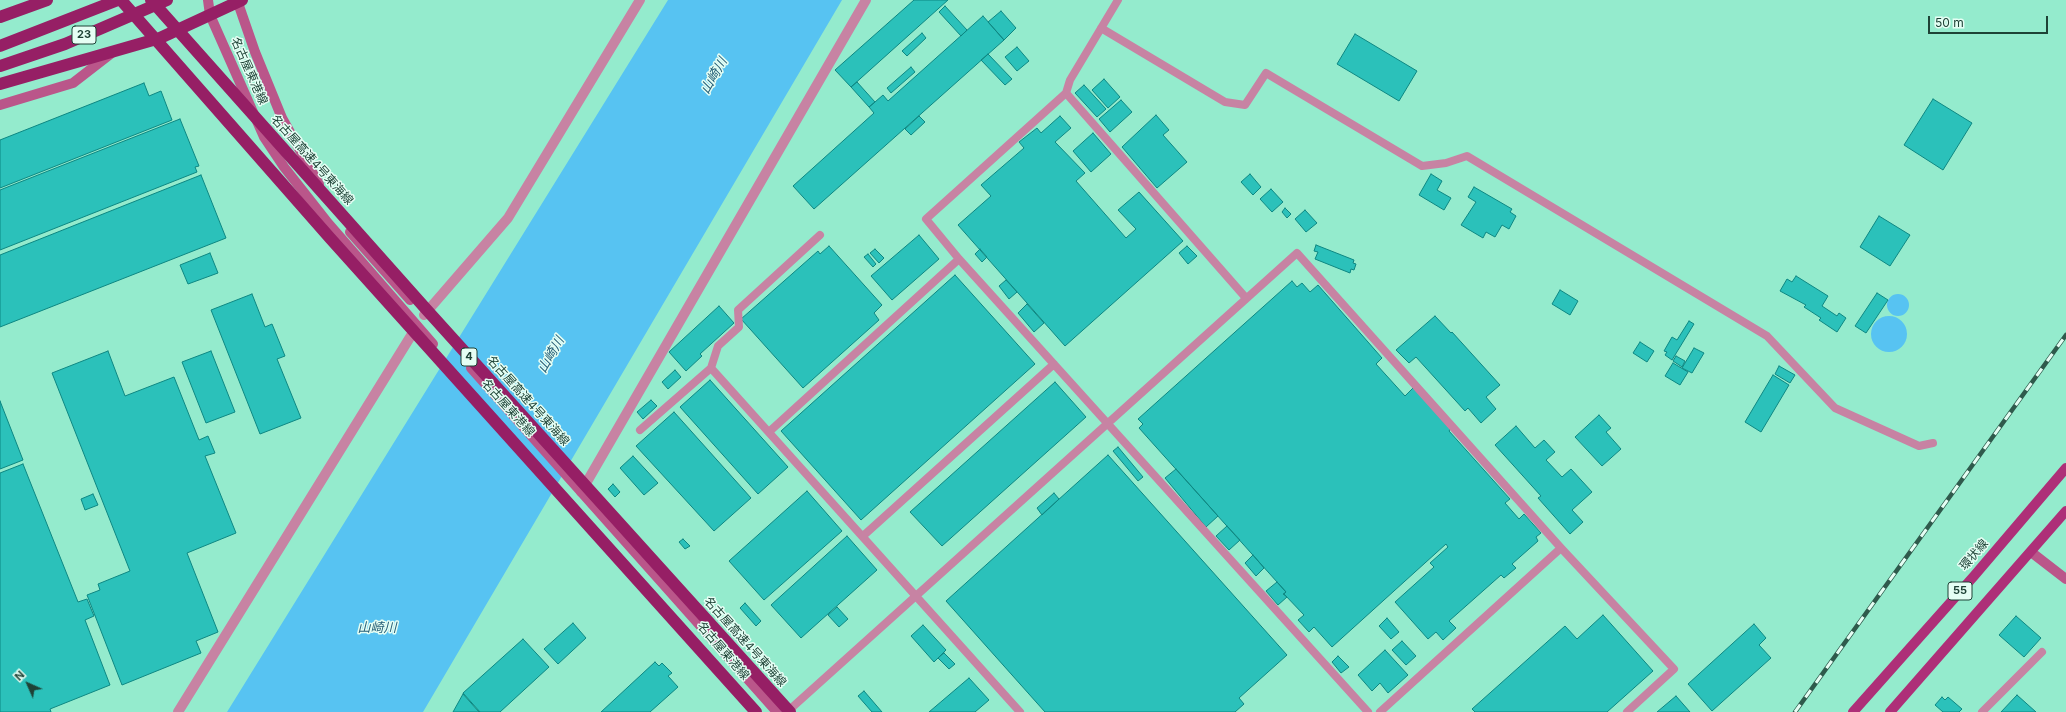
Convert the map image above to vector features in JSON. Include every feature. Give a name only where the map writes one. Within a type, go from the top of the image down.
[{"type":"highway","points":[[0,17],[47,0]]},
{"type":"highway","name":"23","points":[[0,46],[118,0]]},
{"type":"highway","name":"4","points":[[121,0],[518,449],[756,712]]},
{"type":"highway","name":"名古屋高速4号東海線","points":[[151,0],[788,712]]},
{"type":"highway","name":"23","points":[[0,66],[65,44],[167,0]]},
{"type":"highway","points":[[0,84],[160,38],[239,1]]},
{"type":"main road","name":"名古屋東港線","points":[[208,0],[210,15],[264,138],[284,167],[328,223],[417,326],[565,490],[760,712]]},
{"type":"main road","name":"名古屋東港線","points":[[239,1],[255,52],[282,118],[334,211],[367,253],[433,325],[777,712]]},
{"type":"main road","points":[[0,106],[73,83],[115,51]]},
{"type":"main road","name":"環状線","points":[[1853,712],[1969,582],[2066,468]]},
{"type":"main road","name":"55","points":[[1890,712],[2066,511]]},
{"type":"main road","points":[[2031,552],[2066,579]]},
{"type":"street","points":[[424,315],[508,218],[640,0]]},
{"type":"street","points":[[581,492],[866,0]]},
{"type":"street","points":[[178,712],[417,326]]},
{"type":"lane","points":[[1118,0],[1070,80],[1066,93],[926,219],[959,260],[1368,712]]},
{"type":"lane","points":[[1101,28],[1225,102],[1245,105],[1266,74],[1422,166],[1446,163],[1467,156],[1767,336],[1835,408],[1918,446],[1933,443]]},
{"type":"lane","points":[[1066,93],[1246,298]]},
{"type":"lane","points":[[640,430],[711,368],[718,346],[739,327],[738,310],[820,235]]},
{"type":"lane","points":[[788,712],[1297,253],[1561,548],[1674,669],[1627,712]]},
{"type":"lane","points":[[770,432],[959,260]]},
{"type":"lane","points":[[863,536],[1054,364]]},
{"type":"lane","points":[[711,368],[1020,712]]},
{"type":"lane","points":[[1380,712],[1561,548]]},
{"type":"lane","points":[[1982,712],[2042,652]]},
{"type":"water","name":"山崎川","points":[[668,0],[842,0],[423,712],[227,712]]},
{"type":"water","points":[[1898,294],[1906,297],[1909,305],[1906,313],[1898,316],[1890,313],[1887,305],[1890,297]]},
{"type":"water","points":[[1893,316],[1902,321],[1906,327],[1906,341],[1902,347],[1893,352],[1885,352],[1876,347],[1872,341],[1871,330],[1876,321],[1882,317]]},
{"type":"building","points":[[914,0],[948,0],[851,87],[835,70]]},
{"type":"building","points":[[945,6],[967,30],[961,36],[939,12]]},
{"type":"building","points":[[1001,11],[1016,28],[1004,40],[988,22]]},
{"type":"building","points":[[983,16],[1004,40],[814,209],[793,186],[874,113],[869,107],[883,95],[888,101]]},
{"type":"building","points":[[922,33],[926,38],[907,56],[902,51]]},
{"type":"building","points":[[1355,34],[1417,71],[1399,101],[1337,64]]},
{"type":"building","points":[[1017,47],[1029,61],[1017,71],[1005,57]]},
{"type":"building","points":[[988,54],[1012,79],[1005,85],[981,60]]},
{"type":"building","points":[[911,67],[915,72],[891,93],[887,88]]},
{"type":"building","points":[[1104,79],[1120,97],[1108,108],[1092,90]]},
{"type":"building","points":[[857,82],[875,102],[869,107],[851,87]]},
{"type":"building","points":[[144,83],[149,96],[161,91],[172,120],[0,188],[0,140]]},
{"type":"building","points":[[1084,85],[1106,109],[1097,117],[1075,93]]},
{"type":"building","points":[[1933,99],[1972,123],[1943,170],[1904,145]]},
{"type":"building","points":[[1121,100],[1132,112],[1110,132],[1099,119]]},
{"type":"building","points":[[1156,115],[1169,130],[1163,135],[1187,162],[1157,188],[1122,147]]},
{"type":"building","points":[[919,116],[925,122],[911,135],[905,129]]},
{"type":"building","points":[[1060,116],[1071,128],[1055,142],[1085,173],[1076,181],[1126,238],[1136,229],[1118,210],[1139,192],[1183,241],[1065,346],[958,225],[991,196],[981,185],[1024,148],[1019,142],[1037,128],[1041,133]]},
{"type":"building","points":[[180,119],[199,166],[195,167],[197,172],[0,250],[0,190]]},
{"type":"building","points":[[1093,133],[1111,154],[1091,172],[1073,151]]},
{"type":"building","points":[[1250,174],[1261,187],[1253,195],[1241,182]]},
{"type":"building","points":[[1431,174],[1442,181],[1437,190],[1451,198],[1444,210],[1419,195]]},
{"type":"building","points":[[201,175],[226,238],[0,327],[0,255]]},
{"type":"building","points":[[1474,187],[1512,209],[1510,212],[1516,216],[1509,229],[1502,225],[1495,237],[1486,232],[1483,238],[1461,225],[1476,202],[1468,197]]},
{"type":"building","points":[[1271,189],[1283,202],[1272,212],[1260,199]]},
{"type":"building","points":[[1285,208],[1291,214],[1287,218],[1282,212]]},
{"type":"building","points":[[1305,210],[1317,223],[1306,232],[1295,219]]},
{"type":"building","points":[[1879,216],[1910,235],[1890,266],[1860,247]]},
{"type":"building","points":[[919,235],[939,259],[892,300],[871,276]]},
{"type":"building","points":[[1316,245],[1354,260],[1353,263],[1356,264],[1354,270],[1351,269],[1350,273],[1315,259],[1318,252],[1314,251]]},
{"type":"building","points":[[829,246],[882,305],[874,313],[879,320],[803,388],[741,319],[818,251],[820,254]]},
{"type":"building","points":[[1187,246],[1197,256],[1188,264],[1179,253]]},
{"type":"building","points":[[875,249],[884,258],[879,263],[870,253]]},
{"type":"building","points":[[980,249],[987,257],[982,262],[975,254]]},
{"type":"building","points":[[210,253],[218,273],[188,284],[180,265]]},
{"type":"building","points":[[868,254],[876,264],[873,267],[864,257]]},
{"type":"building","points":[[955,275],[1035,364],[861,520],[781,431]]},
{"type":"building","points":[[1796,276],[1828,296],[1822,306],[1837,316],[1839,313],[1846,318],[1837,332],[1819,320],[1821,318],[1804,307],[1806,305],[1780,291],[1787,279],[1792,282]]},
{"type":"building","points":[[1006,280],[1017,292],[1009,299],[999,286]]},
{"type":"building","points":[[1292,281],[1297,287],[1302,283],[1310,292],[1318,285],[1382,358],[1376,364],[1405,396],[1414,387],[1451,428],[1449,431],[1510,499],[1505,503],[1519,519],[1524,514],[1541,533],[1536,537],[1538,541],[1512,564],[1516,568],[1504,578],[1501,575],[1449,621],[1456,628],[1443,640],[1436,632],[1428,639],[1395,602],[1434,567],[1430,563],[1448,547],[1446,544],[1332,647],[1314,627],[1309,632],[1298,620],[1304,615],[1284,594],[1286,592],[1139,428],[1143,424],[1138,419]]},
{"type":"building","points":[[1560,290],[1578,301],[1570,315],[1552,304]]},
{"type":"building","points":[[1877,293],[1888,300],[1866,333],[1855,326]]},
{"type":"building","points":[[252,294],[265,327],[272,324],[285,356],[277,359],[301,418],[260,434],[211,310]]},
{"type":"building","points":[[1027,304],[1044,323],[1034,332],[1018,313]]},
{"type":"building","points":[[719,306],[734,323],[700,354],[702,356],[686,371],[669,352]]},
{"type":"building","points":[[1435,316],[1451,333],[1452,332],[1500,385],[1486,397],[1496,409],[1481,423],[1468,408],[1465,411],[1416,357],[1409,363],[1396,350]]},
{"type":"building","points":[[1689,321],[1694,324],[1672,360],[1665,355],[1667,352],[1664,351],[1672,337],[1677,340]]},
{"type":"building","points":[[1640,342],[1654,351],[1647,362],[1633,353]]},
{"type":"building","points":[[1694,348],[1704,353],[1692,373],[1682,368]]},
{"type":"building","points":[[108,351],[125,396],[174,377],[199,440],[208,436],[215,453],[205,456],[236,533],[187,553],[218,632],[196,641],[201,653],[122,685],[87,595],[100,590],[98,584],[130,571],[52,373]]},
{"type":"building","points":[[211,351],[235,412],[206,423],[182,362]]},
{"type":"building","points":[[1676,356],[1685,361],[1682,367],[1673,361]]},
{"type":"building","points":[[1673,363],[1688,372],[1680,385],[1665,376]]},
{"type":"building","points":[[1779,366],[1795,375],[1790,383],[1775,374]]},
{"type":"building","points":[[675,370],[681,377],[668,389],[662,382]]},
{"type":"building","points":[[1773,375],[1789,385],[1761,432],[1745,422]]},
{"type":"building","points":[[710,380],[788,467],[758,494],[680,407]]},
{"type":"building","points":[[1055,382],[1086,417],[942,546],[910,512]]},
{"type":"building","points":[[651,400],[657,406],[643,419],[637,412]]},
{"type":"building","points":[[0,401],[23,460],[0,469]]},
{"type":"building","points":[[674,412],[751,498],[714,531],[636,446]]},
{"type":"building","points":[[1599,415],[1611,428],[1606,432],[1621,449],[1602,466],[1575,437]]},
{"type":"building","points":[[1516,426],[1535,448],[1544,440],[1555,452],[1546,460],[1562,477],[1571,469],[1592,492],[1572,510],[1583,522],[1570,534],[1538,498],[1541,496],[1495,445]]},
{"type":"building","points":[[1118,447],[1143,477],[1138,481],[1113,451]]},
{"type":"building","points":[[1108,455],[1287,655],[1239,698],[1244,704],[1235,712],[1045,712],[946,601]]},
{"type":"building","points":[[633,456],[658,483],[644,495],[620,468]]},
{"type":"building","points":[[23,464],[78,602],[87,599],[94,616],[85,620],[110,685],[50,709],[51,712],[0,712],[0,473]]},
{"type":"building","points":[[1176,469],[1218,516],[1206,527],[1165,478]]},
{"type":"building","points":[[613,484],[620,492],[615,497],[608,489]]},
{"type":"building","points":[[807,491],[842,531],[764,600],[729,561]]},
{"type":"building","points":[[1054,493],[1059,499],[1042,515],[1037,508]]},
{"type":"building","points":[[93,494],[98,505],[85,510],[81,499]]},
{"type":"building","points":[[1227,526],[1240,540],[1229,550],[1216,536]]},
{"type":"building","points":[[847,536],[877,570],[801,638],[771,605]]},
{"type":"building","points":[[683,539],[690,546],[685,549],[679,542]]},
{"type":"building","points":[[1253,555],[1264,568],[1256,576],[1245,563]]},
{"type":"building","points":[[1277,582],[1286,592],[1283,594],[1287,597],[1278,605],[1266,591]]},
{"type":"building","points":[[745,603],[761,621],[756,626],[740,608]]},
{"type":"building","points":[[837,607],[848,619],[839,627],[828,615]]},
{"type":"building","points":[[1603,615],[1653,671],[1607,712],[1475,712],[1472,709],[1565,626],[1577,639]]},
{"type":"building","points":[[2016,616],[2041,638],[2024,657],[1999,635]]},
{"type":"building","points":[[1387,618],[1399,632],[1391,639],[1379,626]]},
{"type":"building","points":[[573,623],[586,638],[558,664],[544,649]]},
{"type":"building","points":[[1754,624],[1766,638],[1759,645],[1771,658],[1712,711],[1688,684]]},
{"type":"building","points":[[923,625],[946,650],[934,662],[911,636]]},
{"type":"building","points":[[523,639],[549,667],[500,712],[480,712],[463,693]]},
{"type":"building","points":[[1402,641],[1416,656],[1406,665],[1392,650]]},
{"type":"building","points":[[1385,650],[1408,675],[1388,693],[1380,683],[1372,691],[1358,675]]},
{"type":"building","points":[[944,653],[955,664],[949,669],[938,658]]},
{"type":"building","points":[[1338,656],[1349,667],[1341,673],[1332,662]]},
{"type":"building","points":[[655,662],[659,666],[662,663],[672,673],[668,676],[678,687],[650,712],[601,712]]},
{"type":"building","points":[[969,678],[989,700],[975,712],[929,712]]},
{"type":"building","points":[[864,691],[882,712],[872,712],[858,696]]},
{"type":"building","points":[[463,694],[479,712],[453,712]]},
{"type":"building","points":[[2017,695],[2036,712],[2001,712]]},
{"type":"building","points":[[1676,696],[1690,712],[1657,712]]},
{"type":"building","points":[[1942,697],[1945,700],[1948,697],[1962,709],[1959,712],[1943,712],[1935,705]]},
{"type":"railway","points":[[1795,712],[2066,335]]}]
